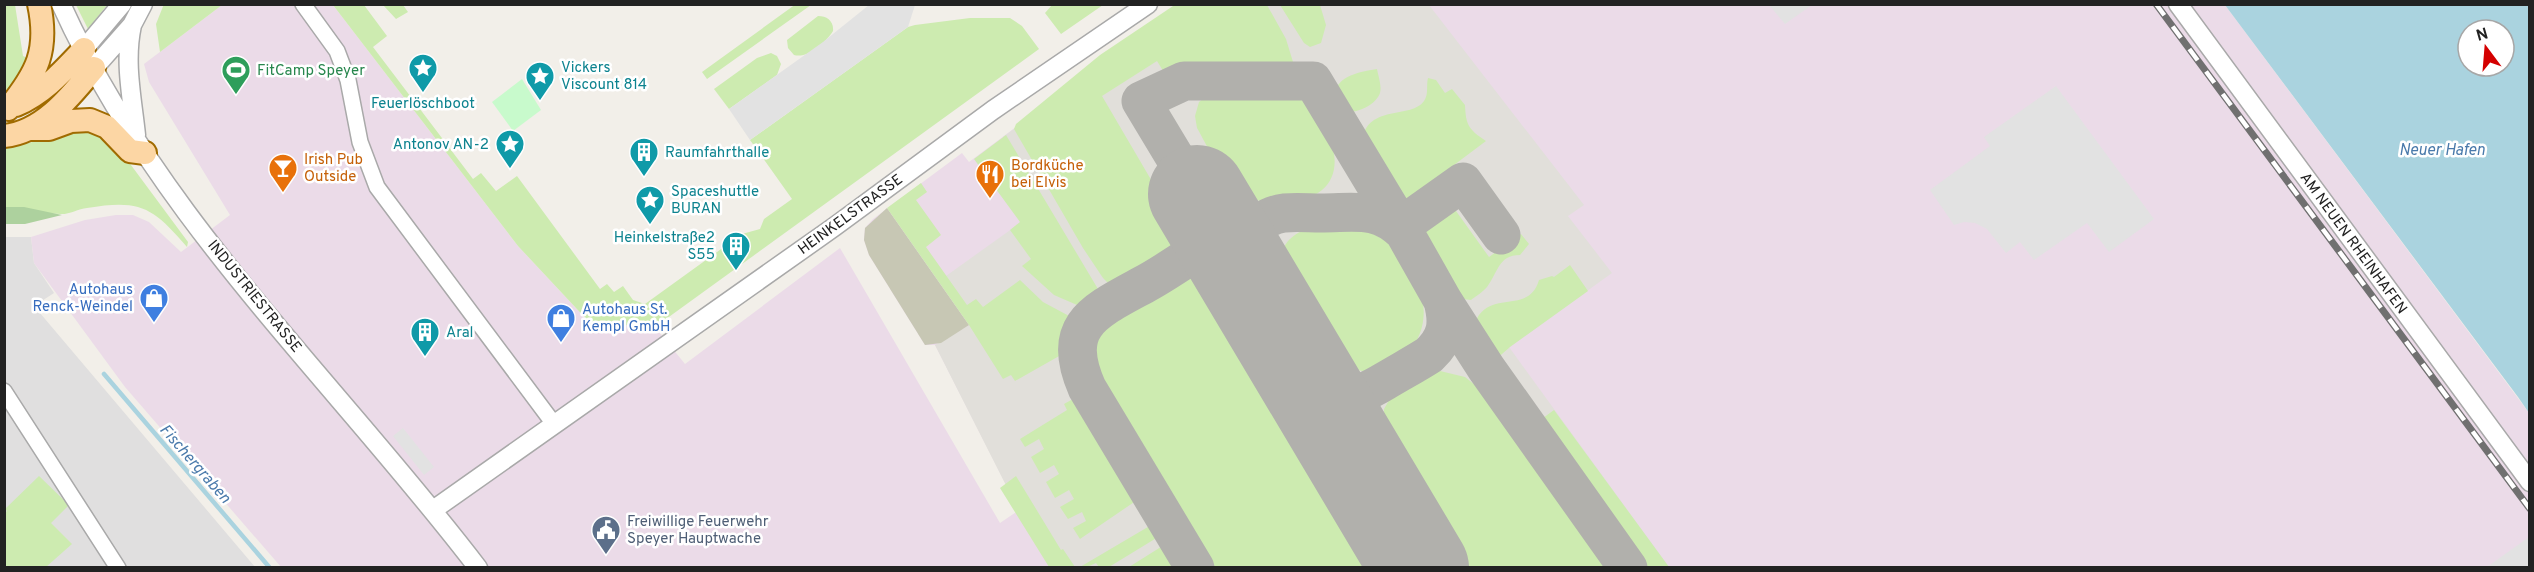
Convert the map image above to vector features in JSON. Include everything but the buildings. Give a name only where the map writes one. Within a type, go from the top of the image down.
[{"type":"main road","points":[[6,109],[31,79],[40,58],[43,30],[39,4]]},
{"type":"main road","points":[[6,109],[31,99],[89,59]]},
{"type":"main road","points":[[32,129],[74,93],[89,59]]},
{"type":"main road","points":[[4,136],[32,129],[48,129],[71,121],[90,120],[106,127],[130,150],[141,146]]},
{"type":"street","name":"INDUSTRIESTRASSE","points":[[61,4],[89,59],[141,146],[212,245],[478,567]]},
{"type":"street","points":[[89,59],[122,4]]},
{"type":"street","points":[[141,146],[127,68],[128,43],[132,25],[143,4]]},
{"type":"street","points":[[303,4],[337,51],[348,80],[360,142],[377,188],[458,299],[554,424]]},
{"type":"street","name":"HEINKELSTRASSE","points":[[433,510],[834,227],[993,110],[1148,4]]},
{"type":"street","name":"AM NEUEN RHEINHAFEN","points":[[2178,4],[2529,482]]},
{"type":"street","points":[[89,59],[132,25]]},
{"type":"street","points":[[4,391],[118,567]]},
{"type":"shaded area","points":[[222,5],[333,5],[518,246],[590,323],[655,327],[685,364],[840,248],[1000,523],[1019,510],[935,345],[925,345],[869,255],[864,240],[865,228],[873,219],[962,153],[969,162],[1086,75],[1188,5],[2225,5],[2529,413],[2529,567],[281,567],[125,387],[34,263],[31,237],[85,220],[133,215],[149,222],[181,252],[230,215],[149,82],[144,64]]},
{"type":"shaded area","points":[[869,5],[915,5],[908,27],[750,140],[729,109],[823,42]]},
{"type":"shaded area","points":[[1188,5],[1429,5],[1584,205],[1568,216],[1612,273],[1509,347],[1669,567],[1053,567],[1019,511],[935,345],[969,325],[939,281],[1020,223],[1003,137],[1086,75]]},
{"type":"shaded area","points":[[1769,5],[1812,5],[1785,24]]},
{"type":"shaded area","points":[[2056,86],[2154,219],[2109,252],[2087,223],[2034,260],[2020,242],[2006,253],[1987,229],[1975,223],[1964,222],[1954,225],[1930,190],[1990,146],[1984,137]]},
{"type":"shaded area","points":[[887,208],[969,325],[941,343],[925,345],[869,255],[864,240],[865,228]]},
{"type":"shaded area","points":[[5,237],[31,237],[34,263],[54,293],[34,306],[255,567],[5,568]]},
{"type":"shaded area","points":[[403,428],[434,467],[424,475],[393,436]]},
{"type":"shaded area","points":[[2529,537],[2529,567],[2487,567]]},
{"type":"green space","points":[[164,4],[222,5],[160,52],[156,24]]},
{"type":"green space","points":[[796,4],[811,5],[707,79],[702,72]]},
{"type":"green space","points":[[1176,4],[1267,5],[1286,39],[1293,62],[1282,70],[1274,71],[1165,74],[1157,61],[1102,96],[1184,236],[1180,250],[1175,255],[1148,273],[1120,287],[1113,288],[1103,278],[1083,248],[1014,129],[1016,124],[1100,55]]},
{"type":"green space","points":[[4,5],[15,5],[23,56],[32,60],[11,87],[5,91]]},
{"type":"green space","points":[[76,5],[107,5],[88,29]]},
{"type":"green space","points":[[333,5],[364,5],[387,36],[373,47],[473,179],[481,173],[496,191],[517,176],[600,289],[607,284],[614,292],[623,286],[633,300],[645,304],[742,234],[760,229],[764,219],[792,199],[750,140],[908,27],[970,18],[1010,18],[1022,26],[1039,49],[655,327],[590,323],[518,246]]},
{"type":"green space","points":[[383,5],[403,5],[408,12],[396,19]]},
{"type":"green space","points":[[1052,5],[1103,5],[1061,34],[1045,13]]},
{"type":"green space","points":[[1280,5],[1320,5],[1326,25],[1321,43],[1310,47],[1304,43]]},
{"type":"green space","points":[[818,16],[829,20],[833,31],[811,52],[799,56],[794,55],[788,48],[787,40]]},
{"type":"green space","points":[[771,53],[777,56],[781,64],[777,75],[729,109],[714,89],[757,58]]},
{"type":"green space","points":[[1377,69],[1381,87],[1378,97],[1370,105],[1359,110],[1344,111],[1335,96],[1339,84],[1350,76]]},
{"type":"green space","points":[[1428,78],[1436,80],[1445,93],[1452,89],[1465,105],[1469,126],[1486,141],[1446,171],[1430,192],[1414,201],[1399,197],[1393,192],[1362,140],[1366,129],[1373,121],[1410,110],[1424,101]]},
{"type":"green space","points":[[522,79],[541,110],[513,131],[492,102]]},
{"type":"green space","points":[[1224,89],[1280,90],[1294,94],[1309,104],[1323,124],[1334,154],[1331,178],[1324,188],[1300,200],[1271,202],[1247,196],[1230,184],[1197,128],[1195,116],[1199,102],[1210,93]]},
{"type":"green space","points":[[91,127],[128,161],[188,242],[187,247],[154,215],[133,206],[105,205],[63,214],[5,207],[5,149]]},
{"type":"green space","points":[[1006,135],[1098,289],[1096,299],[1091,306],[1084,308],[1054,295],[1022,266],[1031,259],[1010,230],[1020,222],[974,159]]},
{"type":"green space","points":[[921,183],[927,192],[916,200],[941,235],[926,247],[967,305],[976,299],[983,307],[1020,280],[1043,302],[1071,317],[1074,325],[1068,351],[1015,381],[1011,375],[1003,379],[969,325],[887,208]]},
{"type":"green space","points":[[5,207],[24,207],[62,215],[25,224],[5,224]]},
{"type":"green space","points":[[1448,211],[1456,211],[1489,257],[1521,234],[1529,244],[1520,255],[1503,261],[1487,287],[1471,300],[1455,298],[1425,244],[1424,238],[1429,223]]},
{"type":"green space","points":[[1313,227],[1345,227],[1363,230],[1383,239],[1400,253],[1413,271],[1421,292],[1424,312],[1420,333],[1410,351],[1391,365],[1369,372],[1345,366],[1335,360],[1283,273],[1281,257],[1286,243],[1297,233]]},
{"type":"green space","points":[[1570,265],[1588,291],[1494,361],[1473,329],[1479,315],[1486,308],[1495,304],[1520,300],[1528,296],[1539,280],[1554,277]]},
{"type":"green space","points":[[1198,268],[1208,275],[1383,567],[1205,567],[1090,375],[1085,350],[1091,333],[1110,314],[1164,282]]},
{"type":"green space","points":[[1440,371],[1465,377],[1485,393],[1613,567],[1459,567],[1383,439],[1384,409],[1392,395],[1422,375]]},
{"type":"green space","points":[[1082,394],[1143,496],[1080,539],[1073,528],[1086,521],[1082,512],[1068,519],[1060,507],[1074,499],[1069,490],[1055,498],[1046,482],[1059,474],[1054,465],[1040,473],[1031,457],[1044,449],[1039,439],[1025,447],[1020,439],[1067,410],[1064,404]]},
{"type":"green space","points":[[1554,410],[1669,567],[1642,567],[1539,421]]},
{"type":"green space","points":[[39,476],[69,505],[51,523],[72,544],[46,567],[5,568],[4,514],[7,511],[5,509]]},
{"type":"green space","points":[[1016,476],[1061,550],[1063,549],[1075,567],[1049,567],[1000,488]]},
{"type":"green space","points":[[1158,521],[1163,534],[1109,567],[1099,567],[1096,563],[1080,567]]},
{"type":"green space","points":[[1164,545],[1173,546],[1186,567],[1129,567]]},
{"type":"water","name":"Neuer Hafen","points":[[2225,5],[2529,5],[2529,413],[2518,397]]},
{"type":"waterway","name":"Fischergraben","points":[[104,374],[270,568]]},
{"type":"taxiway","points":[[1197,194],[1141,101],[1184,81],[1313,81],[1443,301],[1486,368],[1628,568]]},
{"type":"taxiway","points":[[1401,226],[1463,182],[1501,235]]},
{"type":"taxiway","points":[[1250,282],[1246,260],[1250,238],[1255,229],[1272,216],[1284,213],[1366,213],[1385,218],[1404,232]]},
{"type":"taxiway","points":[[1195,568],[1087,388],[1077,350],[1080,335],[1086,323],[1096,313],[1198,251],[1216,249],[1231,257],[1240,266]]},
{"type":"taxiway","points":[[1304,373],[1324,390],[1343,396],[1352,396],[1373,388],[1429,355],[1440,343],[1446,324],[1443,301]]},
{"type":"taxiway","points":[[1349,449],[1350,420],[1364,394]]},
{"type":"runway","points":[[1197,194],[1420,568]]},
{"type":"railway","points":[[2156,4],[2530,509]]},
{"type":"place","name":"Feuerlöschboot","points":[[423,94]]},
{"type":"place","name":"FitCamp Speyer","points":[[236,96]]},
{"type":"place","name":"Vickers Viscount 814","points":[[540,102]]},
{"type":"place","name":"Antonov AN-2","points":[[510,170]]},
{"type":"place","name":"Raumfahrthalle","points":[[644,178]]},
{"type":"place","name":"Irish Pub Outside","points":[[283,194]]},
{"type":"place","name":"Bordküche bei Elvis","points":[[990,200]]},
{"type":"place","name":"Spaceshuttle BURAN","points":[[650,226]]},
{"type":"place","name":"Heinkelstraße2 S55","points":[[736,272]]},
{"type":"place","name":"Autohaus Renck-Weindel","points":[[154,324]]},
{"type":"place","name":"Autohaus St. Kempl GmbH","points":[[561,344]]},
{"type":"place","name":"Aral","points":[[425,358]]},
{"type":"place","name":"Freiwillige Feuerwehr Speyer Hauptwache","points":[[606,556]]}]
